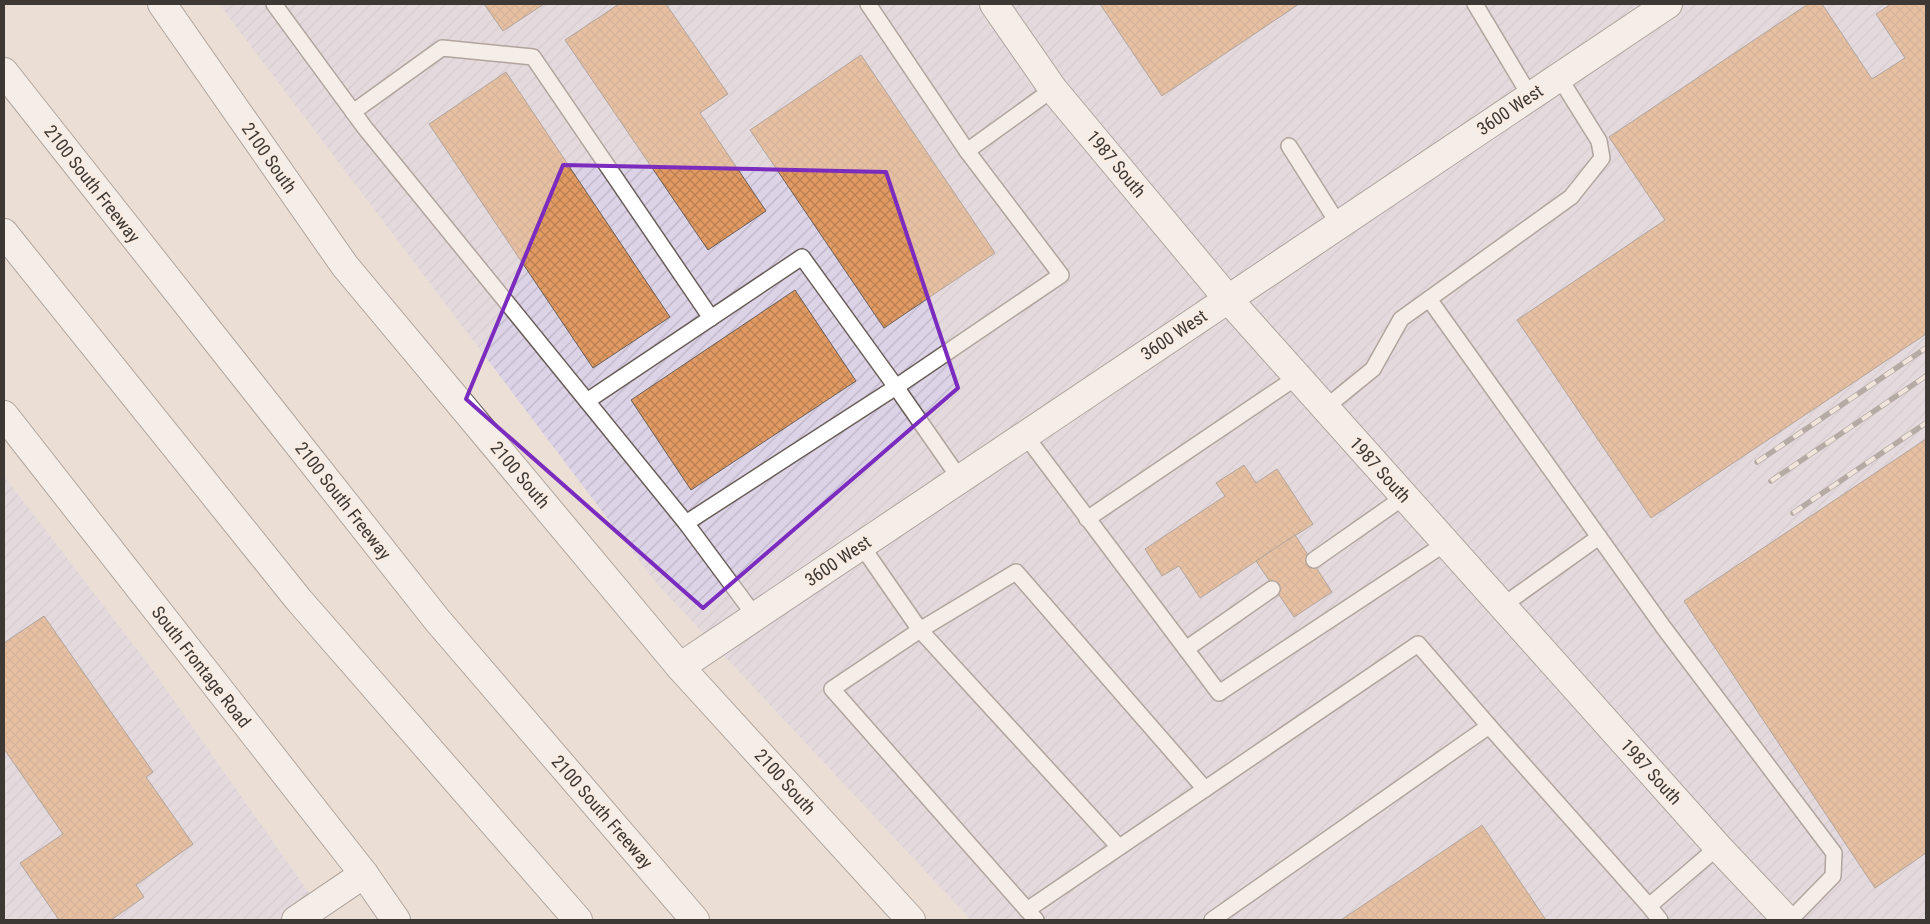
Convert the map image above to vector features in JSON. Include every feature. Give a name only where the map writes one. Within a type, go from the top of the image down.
[{"type":"main road","name":"2100 South","points":[[162,4],[345,266],[680,667],[911,920]]},
{"type":"main road","name":"1987 South","points":[[994,4],[1053,89],[1228,299],[1718,847],[1788,920]]},
{"type":"main road","name":"3600 West","points":[[680,667],[1668,4]]},
{"type":"main road","name":"2100 South Freeway","points":[[4,72],[438,621],[695,920]]},
{"type":"main road","points":[[4,233],[298,600],[578,920]]},
{"type":"main road","name":"South Frontage Road","points":[[4,415],[364,874],[396,920]]},
{"type":"main road","points":[[296,920],[364,874]]},
{"type":"lane","points":[[274,4],[353,112],[686,523],[755,616]]},
{"type":"lane","points":[[686,523],[896,387],[1061,275],[967,151],[868,4]]},
{"type":"lane","points":[[1474,4],[1530,96]]},
{"type":"lane","points":[[353,112],[442,48],[533,57],[711,318]]},
{"type":"lane","points":[[1325,408],[1374,369],[1401,319],[1571,197],[1602,158],[1599,141],[1559,77]]},
{"type":"lane","points":[[967,151],[1053,89]]},
{"type":"lane","points":[[1289,146],[1339,225]]},
{"type":"lane","points":[[586,401],[802,257],[960,479]]},
{"type":"lane","points":[[1428,299],[1664,628],[1834,853],[1833,876],[1788,920]]},
{"type":"lane","points":[[1087,519],[1297,377]]},
{"type":"lane","points":[[1025,435],[1218,693],[1446,543]]},
{"type":"lane","points":[[1314,560],[1404,497]]},
{"type":"lane","points":[[1502,606],[1599,537]]},
{"type":"lane","points":[[861,545],[920,630],[1119,847]]},
{"type":"lane","points":[[1204,790],[1016,572],[920,630],[832,688],[1031,915],[1119,847],[1204,790],[1418,644],[1660,920]]},
{"type":"lane","points":[[1186,649],[1272,589]]},
{"type":"lane","points":[[1212,920],[1489,726]]},
{"type":"lane","points":[[1649,906],[1718,847]]},
{"type":"highlighted area","points":[[563,165],[886,172],[958,388],[703,608],[466,399]]},
{"type":"shaded area","points":[[219,4],[1926,4],[1926,920],[971,920],[657,584]]},
{"type":"shaded area","points":[[4,476],[149,665],[328,920],[4,920]]},
{"type":"building","points":[[484,4],[544,4],[503,31]]},
{"type":"building","points":[[619,4],[666,4],[728,94],[700,113],[766,211],[708,250],[565,40]]},
{"type":"building","points":[[1100,4],[1299,4],[1162,96]]},
{"type":"building","points":[[1808,4],[1822,4],[1872,79],[1905,58],[1876,14],[1891,4],[1926,4],[1926,334],[1651,518],[1517,320],[1665,220],[1609,137]]},
{"type":"building","points":[[861,55],[995,253],[884,328],[750,130]]},
{"type":"building","points":[[506,72],[670,317],[593,368],[429,124]]},
{"type":"building","points":[[795,290],[856,381],[691,490],[631,400]]},
{"type":"building","points":[[1926,439],[1926,853],[1875,888],[1684,601]]},
{"type":"building","points":[[1244,465],[1256,483],[1277,469],[1313,524],[1200,598],[1179,566],[1162,576],[1145,549],[1225,496],[1216,483]]},
{"type":"building","points":[[1295,535],[1332,592],[1294,617],[1256,561]]},
{"type":"building","points":[[44,616],[153,772],[146,777],[193,844],[136,885],[144,897],[111,920],[59,920],[20,863],[63,834],[4,749],[4,643]]},
{"type":"building","points":[[1482,825],[1546,920],[1341,920]]},
{"type":"railway","points":[[1757,462],[1926,348]]},
{"type":"railway","points":[[1771,481],[1926,376]]},
{"type":"railway","points":[[1793,513],[1926,423]]}]
